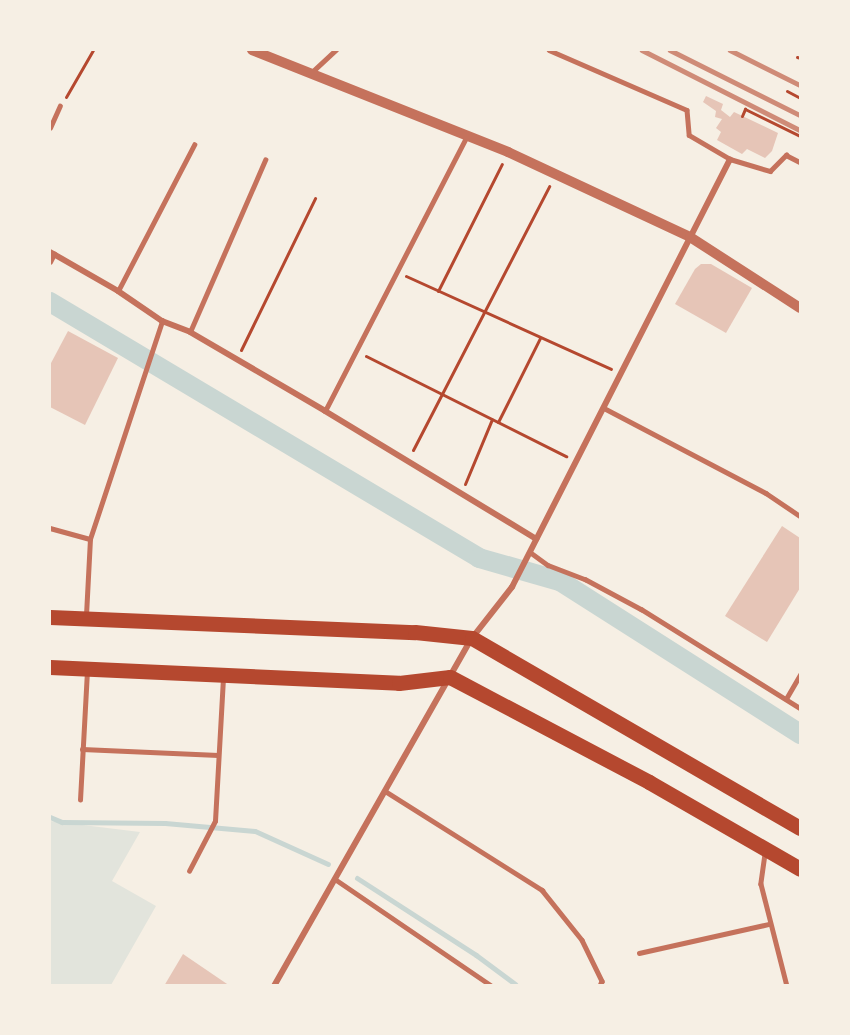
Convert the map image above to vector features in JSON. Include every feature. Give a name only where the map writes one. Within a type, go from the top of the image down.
[{"type":"main road","points":[[50,617],[415,632],[472,638],[801,828]]},
{"type":"main road","points":[[50,667],[399,683],[450,677],[649,782],[801,869]]},
{"type":"street","points":[[252,50],[508,152],[690,237],[801,308]]},
{"type":"street","points":[[274,986],[472,638],[512,587],[730,159]]},
{"type":"street","points":[[52,253],[118,291],[162,321],[190,332],[325,411],[536,539]]},
{"type":"lane","points":[[312,72],[336,50]]},
{"type":"lane","points":[[549,50],[687,110],[688,135],[730,159],[770,171],[786,155],[801,162]]},
{"type":"lane","points":[[50,128],[60,106]]},
{"type":"lane","points":[[325,411],[467,136]]},
{"type":"lane","points":[[118,291],[194,145]]},
{"type":"lane","points":[[190,332],[265,160]]},
{"type":"lane","points":[[50,262],[52,253]]},
{"type":"lane","points":[[86,618],[90,538],[162,321]]},
{"type":"lane","points":[[603,408],[766,493],[801,516]]},
{"type":"lane","points":[[50,528],[90,538]]},
{"type":"lane","points":[[530,552],[548,565],[585,579],[640,609],[801,708]]},
{"type":"lane","points":[[80,800],[87,668]]},
{"type":"lane","points":[[189,872],[215,821],[224,674]]},
{"type":"lane","points":[[786,699],[801,675]]},
{"type":"lane","points":[[82,749],[218,755]]},
{"type":"lane","points":[[385,791],[542,890],[582,940],[602,981],[600,986]]},
{"type":"lane","points":[[766,848],[761,884],[787,986]]},
{"type":"lane","points":[[335,879],[484,984],[492,986]]},
{"type":"lane","points":[[639,953],[770,924]]},
{"type":"path","points":[[60,106],[93,50]]},
{"type":"path","points":[[787,91],[801,98]]},
{"type":"path","points":[[742,116],[745,109],[801,136]]},
{"type":"path","points":[[438,291],[508,152]]},
{"type":"path","points":[[408,461],[555,174]]},
{"type":"path","points":[[237,360],[315,198]]},
{"type":"path","points":[[396,272],[621,373]]},
{"type":"path","points":[[498,422],[540,338]]},
{"type":"path","points":[[356,351],[576,461]]},
{"type":"path","points":[[461,494],[492,419]]},
{"type":"shaded area","points":[[50,821],[140,832],[112,881],[156,906],[111,985],[50,985]]},
{"type":"building","points":[[706,96],[723,104],[721,110],[730,117],[734,112],[778,133],[772,151],[765,158],[747,149],[742,154],[717,140],[721,132],[716,128],[722,119],[715,117],[716,111],[703,102]]},
{"type":"building","points":[[701,264],[711,264],[752,288],[726,333],[675,304],[695,269]]},
{"type":"building","points":[[68,331],[118,358],[85,425],[50,407],[50,365]]},
{"type":"building","points":[[782,526],[800,538],[800,588],[767,642],[725,616]]},
{"type":"building","points":[[183,954],[230,986],[164,986]]},
{"type":"waterway","points":[[50,302],[479,558],[560,581],[800,734]]},
{"type":"waterway","points":[[50,817],[62,822],[165,823],[255,831],[328,864]]},
{"type":"waterway","points":[[357,878],[476,955],[515,984]]},
{"type":"railway","points":[[642,50],[800,130]]},
{"type":"railway","points":[[670,50],[800,115]]},
{"type":"railway","points":[[730,50],[800,85]]}]
